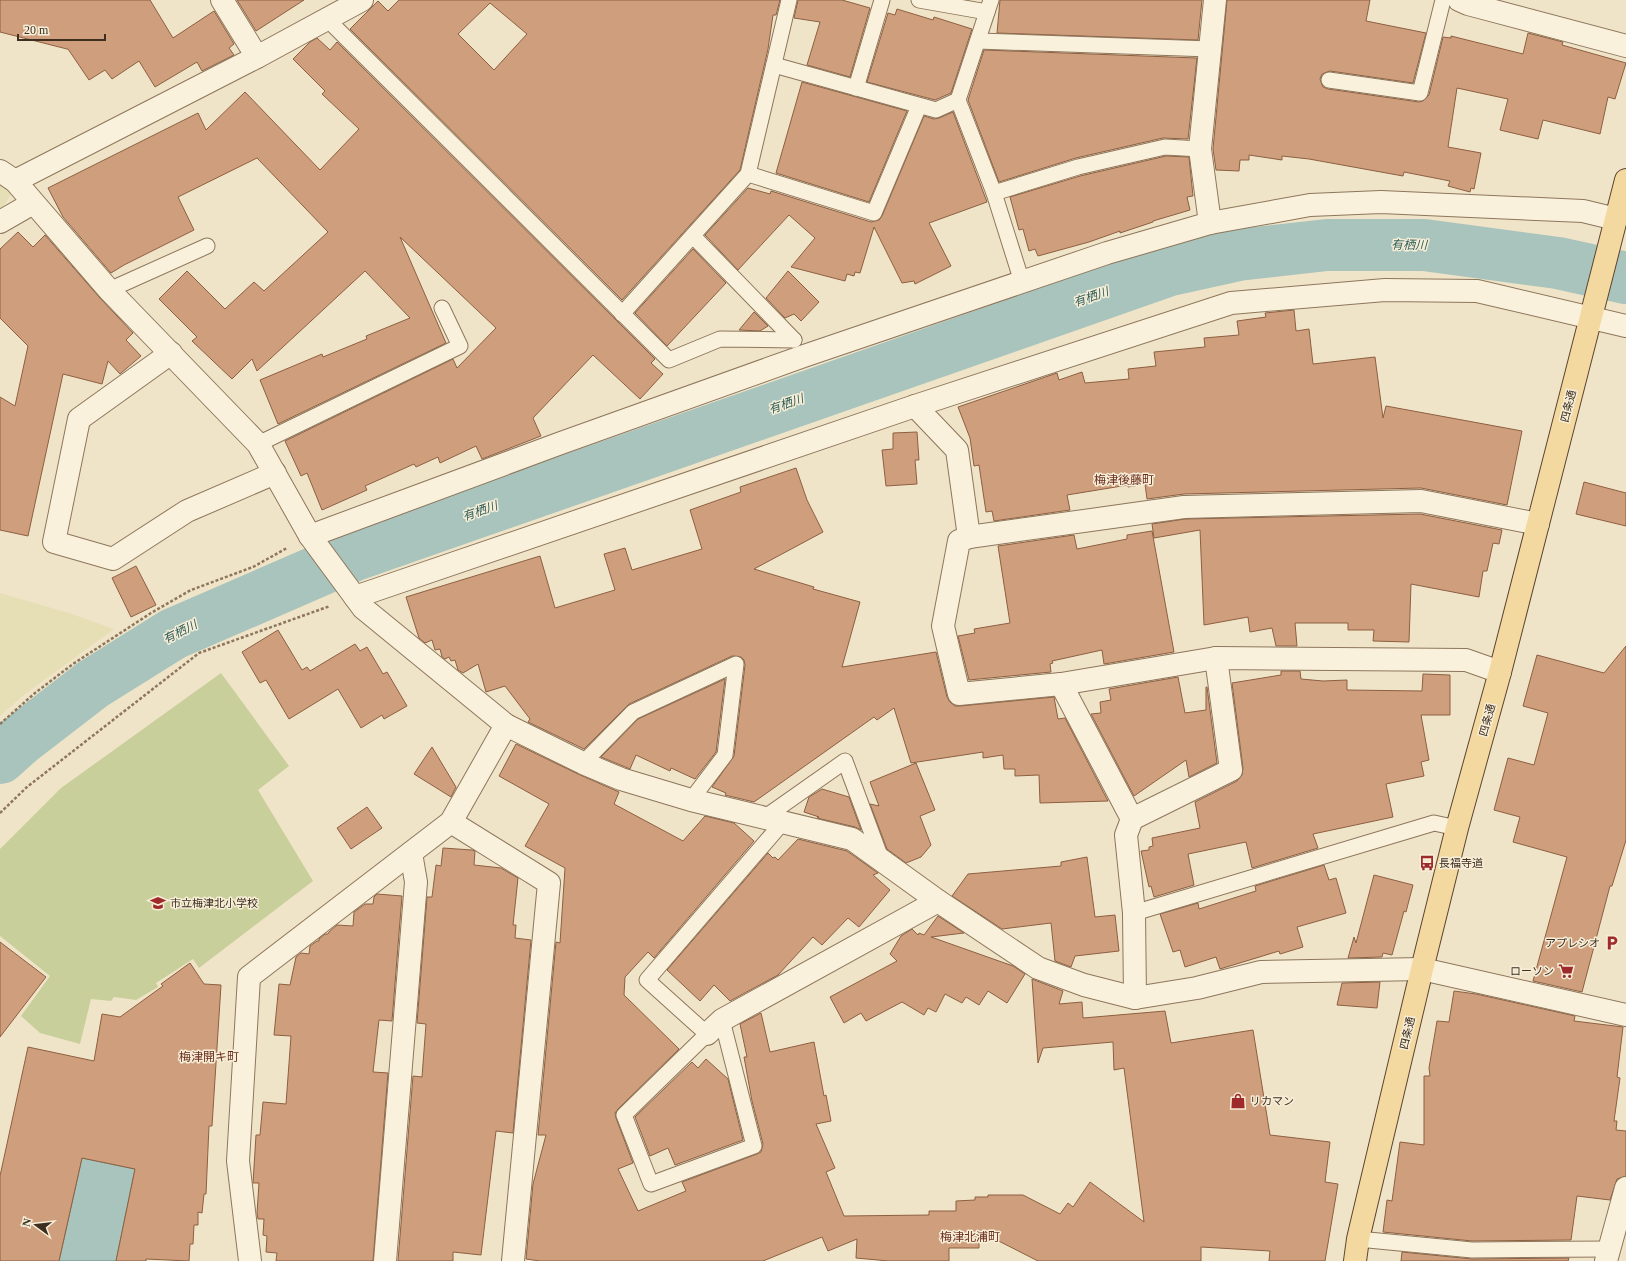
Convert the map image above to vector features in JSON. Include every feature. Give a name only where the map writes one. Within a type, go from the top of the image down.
[{"type":"main road","name":"四条通","points":[[1355,1261],[1358,1239],[1457,828],[1500,672],[1626,180]]},
{"type":"street","points":[[222,0],[257,57]]},
{"type":"street","points":[[362,0],[257,57],[7,176],[33,203],[109,290],[258,444],[313,541],[363,608],[506,725],[583,763],[621,779],[691,800],[852,839],[938,901],[1038,968],[1084,985],[1135,998],[1197,988],[1261,972],[1422,969],[1626,1015]]},
{"type":"street","points":[[1210,223],[1200,149],[1215,0]]},
{"type":"street","points":[[1459,0],[1626,46]]},
{"type":"street","points":[[313,541],[799,348],[1022,282],[1107,253],[1210,223],[1310,205],[1381,202],[1583,211],[1616,219]]},
{"type":"street","points":[[0,222],[33,203]]},
{"type":"street","points":[[352,593],[1231,303],[1385,290],[1477,291],[1592,310],[1626,326]]},
{"type":"street","points":[[171,353],[79,419],[54,542],[113,559],[187,511],[275,473]]},
{"type":"street","points":[[915,406],[957,450],[969,538]]},
{"type":"street","points":[[1500,672],[1466,660],[1216,658],[1061,684],[959,694],[943,626],[959,541],[969,538],[1184,507],[1421,501],[1538,524]]},
{"type":"street","points":[[1135,998],[1134,913],[1126,835],[1132,819],[1231,770],[1216,658]]},
{"type":"street","points":[[1061,684],[1132,819]]},
{"type":"street","points":[[250,1261],[238,1161],[249,977],[451,822],[506,725]]},
{"type":"street","points":[[451,822],[549,882],[513,1261]]},
{"type":"street","points":[[389,1261],[416,882],[411,852]]},
{"type":"street","points":[[715,1027],[938,901]]},
{"type":"street","points":[[1608,1255],[1626,1188]]},
{"type":"lane","points":[[622,314],[748,174],[789,0]]},
{"type":"lane","points":[[856,88],[882,0]]},
{"type":"lane","points":[[919,0],[989,6],[958,100],[994,193],[1022,282]]},
{"type":"lane","points":[[1329,80],[1420,93],[1443,0]]},
{"type":"lane","points":[[327,19],[669,360],[720,339],[799,348]]},
{"type":"lane","points":[[978,40],[1210,49]]},
{"type":"lane","points":[[774,65],[936,110],[958,100]]},
{"type":"lane","points":[[748,174],[874,213],[919,106]]},
{"type":"lane","points":[[994,193],[1078,166],[1165,147],[1200,149]]},
{"type":"lane","points":[[693,236],[799,348]]},
{"type":"lane","points":[[109,290],[207,246]]},
{"type":"lane","points":[[258,444],[460,346],[442,308]]},
{"type":"lane","points":[[583,763],[633,712],[736,664],[724,754],[691,800]]},
{"type":"lane","points":[[715,1027],[624,1115],[651,1184],[754,1146],[715,1027],[647,980],[774,820],[845,761],[882,861]]},
{"type":"lane","points":[[1134,913],[1434,823],[1457,828]]},
{"type":"lane","points":[[1358,1239],[1472,1250],[1608,1255]]},
{"type":"path","points":[[0,724],[35,693],[73,664],[151,613],[191,590],[253,567],[313,541]]},
{"type":"path","points":[[0,813],[27,787],[199,653],[352,593]]},
{"type":"shaded area","points":[[0,181],[13,190],[0,212]]},
{"type":"shaded area","points":[[0,593],[69,613],[114,629],[25,694],[0,716]]},
{"type":"green space","points":[[221,673],[289,766],[258,790],[313,881],[199,968],[193,959],[156,983],[158,987],[136,1000],[114,997],[111,1001],[91,999],[80,1044],[40,1033],[21,1016],[50,976],[0,936],[0,849],[61,788]]},
{"type":"water","points":[[82,1158],[135,1169],[116,1261],[59,1261]]},
{"type":"building","points":[[0,0],[150,0],[173,38],[214,11],[234,44],[229,48],[234,55],[202,71],[197,62],[155,87],[139,61],[112,79],[105,70],[89,80],[68,49],[0,32]]},
{"type":"building","points":[[237,0],[304,0],[256,31]]},
{"type":"building","points":[[399,0],[780,0],[776,15],[773,15],[768,49],[740,170],[622,300],[350,29],[378,1],[388,11]],"holes":[[[490,3],[527,34],[494,70],[458,34]]]},
{"type":"building","points":[[798,0],[842,0],[870,8],[850,77],[807,65],[820,22],[794,18]]},
{"type":"building","points":[[1000,0],[1202,0],[1198,40],[997,33]]},
{"type":"building","points":[[1227,0],[1370,0],[1366,21],[1426,33],[1413,83],[1330,71],[1322,74],[1320,79],[1323,87],[1328,89],[1419,102],[1423,101],[1429,95],[1443,37],[1451,38],[1451,36],[1523,54],[1528,33],[1563,42],[1562,45],[1626,63],[1615,99],[1608,97],[1600,134],[1543,120],[1538,139],[1500,130],[1508,99],[1457,88],[1448,147],[1481,153],[1474,189],[1471,188],[1470,192],[1448,186],[1450,181],[1404,172],[1403,176],[1309,159],[1282,156],[1282,160],[1249,155],[1249,160],[1240,160],[1239,171],[1216,170],[1213,149]]},
{"type":"building","points":[[897,9],[933,20],[934,17],[972,29],[951,93],[935,100],[867,82],[888,13],[895,15]]},
{"type":"building","points":[[317,38],[330,50],[337,42],[655,359],[651,363],[663,374],[640,399],[593,355],[533,418],[541,436],[482,459],[476,446],[440,463],[438,457],[416,467],[414,464],[365,486],[367,490],[322,510],[307,473],[301,476],[285,441],[453,359],[457,368],[496,328],[400,237],[446,343],[278,424],[260,380],[322,354],[323,357],[367,339],[366,336],[410,318],[365,271],[257,371],[252,359],[232,379],[192,341],[197,337],[159,299],[187,271],[225,309],[254,282],[264,291],[328,232],[257,158],[178,197],[194,230],[111,273],[63,217],[48,188],[198,113],[206,130],[245,92],[320,170],[359,129],[322,94],[325,91],[293,59],[310,42]]},
{"type":"building","points":[[984,50],[1197,58],[1188,139],[1163,138],[1076,158],[999,182],[968,100]]},
{"type":"building","points":[[802,82],[907,111],[869,202],[776,173]]},
{"type":"building","points":[[953,112],[987,202],[929,223],[951,266],[915,284],[914,281],[902,283],[874,227],[860,273],[855,272],[854,276],[847,274],[845,281],[791,267],[815,238],[789,215],[738,270],[705,235],[748,188],[770,194],[771,191],[871,222],[879,220],[924,116],[934,119]]},
{"type":"building","points":[[1166,156],[1189,157],[1193,196],[1187,197],[1190,210],[1120,233],[1120,231],[1089,242],[1038,256],[1035,249],[1029,251],[1023,229],[1019,230],[1010,197],[1080,176]]},
{"type":"building","points":[[18,232],[33,247],[45,235],[133,333],[126,340],[141,356],[120,374],[108,361],[102,384],[63,374],[28,536],[0,530],[0,397],[15,406],[28,346],[0,318],[0,249]]},
{"type":"building","points":[[693,249],[726,283],[667,346],[635,313]]},
{"type":"building","points":[[788,271],[819,302],[801,321],[794,314],[785,318],[766,298]]},
{"type":"building","points":[[1294,310],[1296,331],[1309,329],[1313,364],[1375,357],[1383,418],[1386,406],[1522,431],[1507,505],[1421,488],[1184,494],[1147,499],[1145,484],[1128,487],[1128,485],[1067,495],[1070,510],[994,521],[992,511],[986,512],[979,465],[974,466],[970,438],[958,407],[1057,373],[1059,380],[1082,372],[1085,383],[1129,379],[1128,369],[1156,366],[1154,352],[1205,347],[1204,338],[1239,335],[1237,321],[1266,317],[1265,313]]},
{"type":"building","points":[[754,312],[768,326],[760,331],[739,330]]},
{"type":"building","points":[[917,432],[919,460],[915,460],[917,484],[886,486],[882,450],[893,449],[893,433]]},
{"type":"building","points":[[796,468],[807,500],[823,532],[754,569],[814,587],[813,589],[860,602],[842,667],[936,652],[947,697],[955,706],[1054,697],[1058,719],[1065,718],[1108,801],[1040,803],[1039,775],[1015,776],[1015,769],[1004,769],[1003,755],[983,758],[983,752],[911,763],[894,708],[877,720],[874,717],[754,802],[725,795],[726,793],[712,787],[734,756],[745,665],[744,660],[741,657],[732,656],[629,704],[584,749],[528,722],[530,719],[505,686],[486,692],[478,664],[463,673],[458,670],[455,660],[451,661],[449,657],[445,659],[442,657],[440,649],[435,650],[432,640],[425,643],[419,638],[406,597],[540,556],[555,608],[615,590],[604,554],[625,548],[632,570],[702,549],[690,510],[741,492],[740,487]]},
{"type":"building","points":[[1584,482],[1626,493],[1626,526],[1576,514]]},
{"type":"building","points":[[1420,514],[1502,530],[1499,544],[1493,543],[1487,571],[1483,571],[1479,597],[1411,584],[1409,642],[1373,641],[1374,630],[1348,630],[1348,623],[1295,623],[1297,646],[1276,646],[1272,628],[1250,632],[1248,617],[1204,625],[1200,530],[1154,538],[1152,524],[1185,519]]},
{"type":"building","points":[[1152,531],[1174,652],[1104,664],[1102,650],[1052,661],[1053,663],[1050,664],[1051,672],[969,680],[958,636],[975,633],[974,629],[1010,623],[998,546],[1074,535],[1077,549],[1127,539],[1127,535]]},
{"type":"building","points":[[136,566],[156,605],[131,617],[112,578]]},
{"type":"building","points":[[278,630],[302,670],[307,667],[310,671],[355,644],[360,651],[367,647],[383,674],[387,672],[407,706],[384,719],[382,715],[361,728],[338,689],[289,719],[266,680],[260,683],[242,652]]},
{"type":"building","points":[[1626,646],[1626,840],[1612,886],[1610,886],[1582,992],[1533,981],[1567,857],[1513,842],[1520,817],[1494,810],[1508,758],[1534,765],[1548,713],[1523,706],[1537,655],[1604,673]]},
{"type":"building","points":[[1281,671],[1300,671],[1301,679],[1323,681],[1347,680],[1347,690],[1422,691],[1423,674],[1450,675],[1450,715],[1421,715],[1429,760],[1421,762],[1424,776],[1386,784],[1393,817],[1313,834],[1318,848],[1252,868],[1246,842],[1188,854],[1194,885],[1154,897],[1151,886],[1149,887],[1141,851],[1149,850],[1149,847],[1153,846],[1152,838],[1200,828],[1195,802],[1237,781],[1242,775],[1243,768],[1232,683],[1281,675]]},
{"type":"building","points":[[1178,677],[1185,713],[1206,710],[1207,687],[1217,763],[1189,777],[1186,760],[1134,796],[1091,714],[1101,713],[1100,702],[1111,700],[1109,689]]},
{"type":"building","points":[[725,679],[716,752],[695,779],[671,768],[670,771],[636,755],[630,769],[601,757],[638,719]]},
{"type":"building","points":[[516,744],[619,792],[614,804],[683,841],[705,816],[734,823],[754,841],[654,958],[648,952],[625,977],[624,995],[679,1049],[615,1113],[633,1163],[618,1169],[638,1211],[686,1191],[682,1182],[761,1152],[763,1144],[752,1101],[744,1057],[747,1057],[740,1024],[761,1013],[770,1052],[814,1042],[824,1096],[826,1095],[831,1121],[816,1124],[835,1168],[826,1172],[844,1216],[929,1215],[929,1211],[956,1211],[956,1201],[975,1200],[975,1197],[988,1197],[988,1195],[1023,1195],[1060,1214],[1068,1203],[1073,1207],[1090,1182],[1144,1222],[1124,1068],[1114,1070],[1113,1042],[1043,1048],[1038,1063],[1032,979],[1063,991],[1059,1004],[1082,1002],[1083,1018],[1165,1011],[1171,1043],[1253,1030],[1270,1135],[1330,1142],[1325,1182],[1338,1184],[1325,1261],[1269,1261],[1270,1251],[1201,1247],[1201,1261],[1038,1261],[979,1231],[979,1248],[949,1248],[949,1261],[889,1261],[856,1258],[857,1239],[828,1251],[822,1237],[763,1261],[540,1261],[526,1259],[533,1184],[546,1135],[538,1135],[556,942],[560,943],[565,868],[525,846],[549,804],[499,776]]},
{"type":"building","points":[[432,747],[456,787],[451,797],[414,774]]},
{"type":"building","points":[[916,763],[935,810],[920,816],[931,845],[921,857],[906,863],[887,849],[870,804],[879,806],[870,782]]},
{"type":"building","points":[[822,789],[849,797],[861,830],[855,827],[817,818],[819,817],[804,812],[809,797]]},
{"type":"building","points":[[367,807],[382,828],[351,849],[337,828]]},
{"type":"building","points":[[798,839],[847,851],[878,873],[873,875],[890,890],[859,927],[848,918],[822,945],[813,937],[778,975],[730,1001],[714,985],[700,1001],[667,970],[768,853],[773,858],[775,857],[778,860]]},
{"type":"building","points":[[443,848],[475,851],[474,865],[501,868],[518,878],[513,925],[516,925],[515,938],[531,940],[513,1133],[496,1131],[481,1255],[453,1252],[453,1261],[398,1261],[413,1076],[422,1077],[426,1024],[417,1023],[427,897],[432,897],[436,865],[441,866]]},
{"type":"building","points":[[1087,857],[1095,917],[1115,915],[1119,951],[1075,956],[1071,967],[1055,961],[1051,923],[1002,929],[952,896],[968,874],[1061,866],[1061,862]]},
{"type":"building","points":[[1324,865],[1329,880],[1336,878],[1346,913],[1297,927],[1303,947],[1280,954],[1279,951],[1220,969],[1216,957],[1185,967],[1180,950],[1173,952],[1160,914],[1198,903],[1199,909],[1256,891],[1255,886]]},
{"type":"building","points":[[1374,875],[1413,885],[1406,912],[1404,911],[1392,955],[1383,953],[1382,957],[1348,958],[1354,937],[1356,943]]},
{"type":"building","points":[[377,894],[402,896],[392,1021],[379,1020],[373,1072],[388,1073],[373,1261],[276,1261],[277,1253],[266,1252],[267,1236],[263,1235],[264,1219],[258,1219],[257,1213],[259,1183],[253,1183],[256,1135],[260,1135],[263,1102],[286,1104],[291,1036],[274,1035],[279,984],[290,985],[296,957],[301,953],[309,954],[310,946],[319,941],[319,939],[325,934],[328,934],[337,925],[353,926],[354,912],[365,904],[373,904],[374,897]]},
{"type":"building","points":[[938,916],[964,933],[931,937],[1013,966],[1025,974],[1007,1003],[988,991],[979,1005],[966,997],[962,1003],[945,994],[936,1012],[928,1008],[924,1015],[902,1002],[866,1021],[861,1013],[844,1023],[830,997],[897,961],[890,954],[901,936],[912,929],[918,935],[919,933],[924,935]]},
{"type":"building","points":[[0,942],[46,977],[0,1037]]},
{"type":"building","points":[[190,963],[204,984],[221,985],[212,1126],[209,1126],[206,1194],[204,1194],[202,1213],[198,1212],[198,1225],[194,1225],[193,1244],[190,1244],[189,1261],[146,1259],[146,1261],[116,1261],[135,1169],[82,1158],[59,1261],[0,1261],[0,1176],[28,1047],[94,1061],[102,1014],[120,1017],[163,986],[161,984]]},
{"type":"building","points":[[1380,982],[1377,1008],[1337,1005],[1342,983]]},
{"type":"building","points":[[1454,991],[1476,994],[1575,1016],[1574,1021],[1623,1027],[1617,1077],[1620,1078],[1614,1121],[1617,1121],[1616,1130],[1626,1131],[1626,1176],[1617,1179],[1610,1200],[1577,1196],[1571,1240],[1472,1241],[1383,1232],[1387,1200],[1392,1201],[1400,1142],[1424,1145],[1424,1076],[1430,1076],[1429,1068],[1437,1021],[1449,1022]]},
{"type":"building","points":[[706,1059],[728,1079],[743,1140],[675,1165],[668,1148],[650,1156],[635,1117],[692,1062],[698,1068]]},
{"type":"building","points":[[1402,1252],[1472,1259],[1569,1258],[1568,1261],[1401,1261]]},
{"type":"waterway","name":"有栖川","points":[[0,758],[19,741],[93,684],[173,634],[355,555],[1170,270],[1238,255],[1327,245],[1424,245],[1558,263],[1626,278]]},
{"type":"place","name":"長福寺道","points":[[1427,863]]},
{"type":"place","name":"市立梅津北小学校","points":[[158,903]]},
{"type":"place","name":"アプレシオ","points":[[1612,943]]},
{"type":"place","name":"ローソン","points":[[1566,971]]},
{"type":"place","name":"リカマン","points":[[1238,1101]]},
{"type":"district","name":"梅津後藤町","points":[[1124,480]]},
{"type":"district","name":"梅津開キ町","points":[[209,1057]]},
{"type":"district","name":"梅津北浦町","points":[[970,1237]]}]
